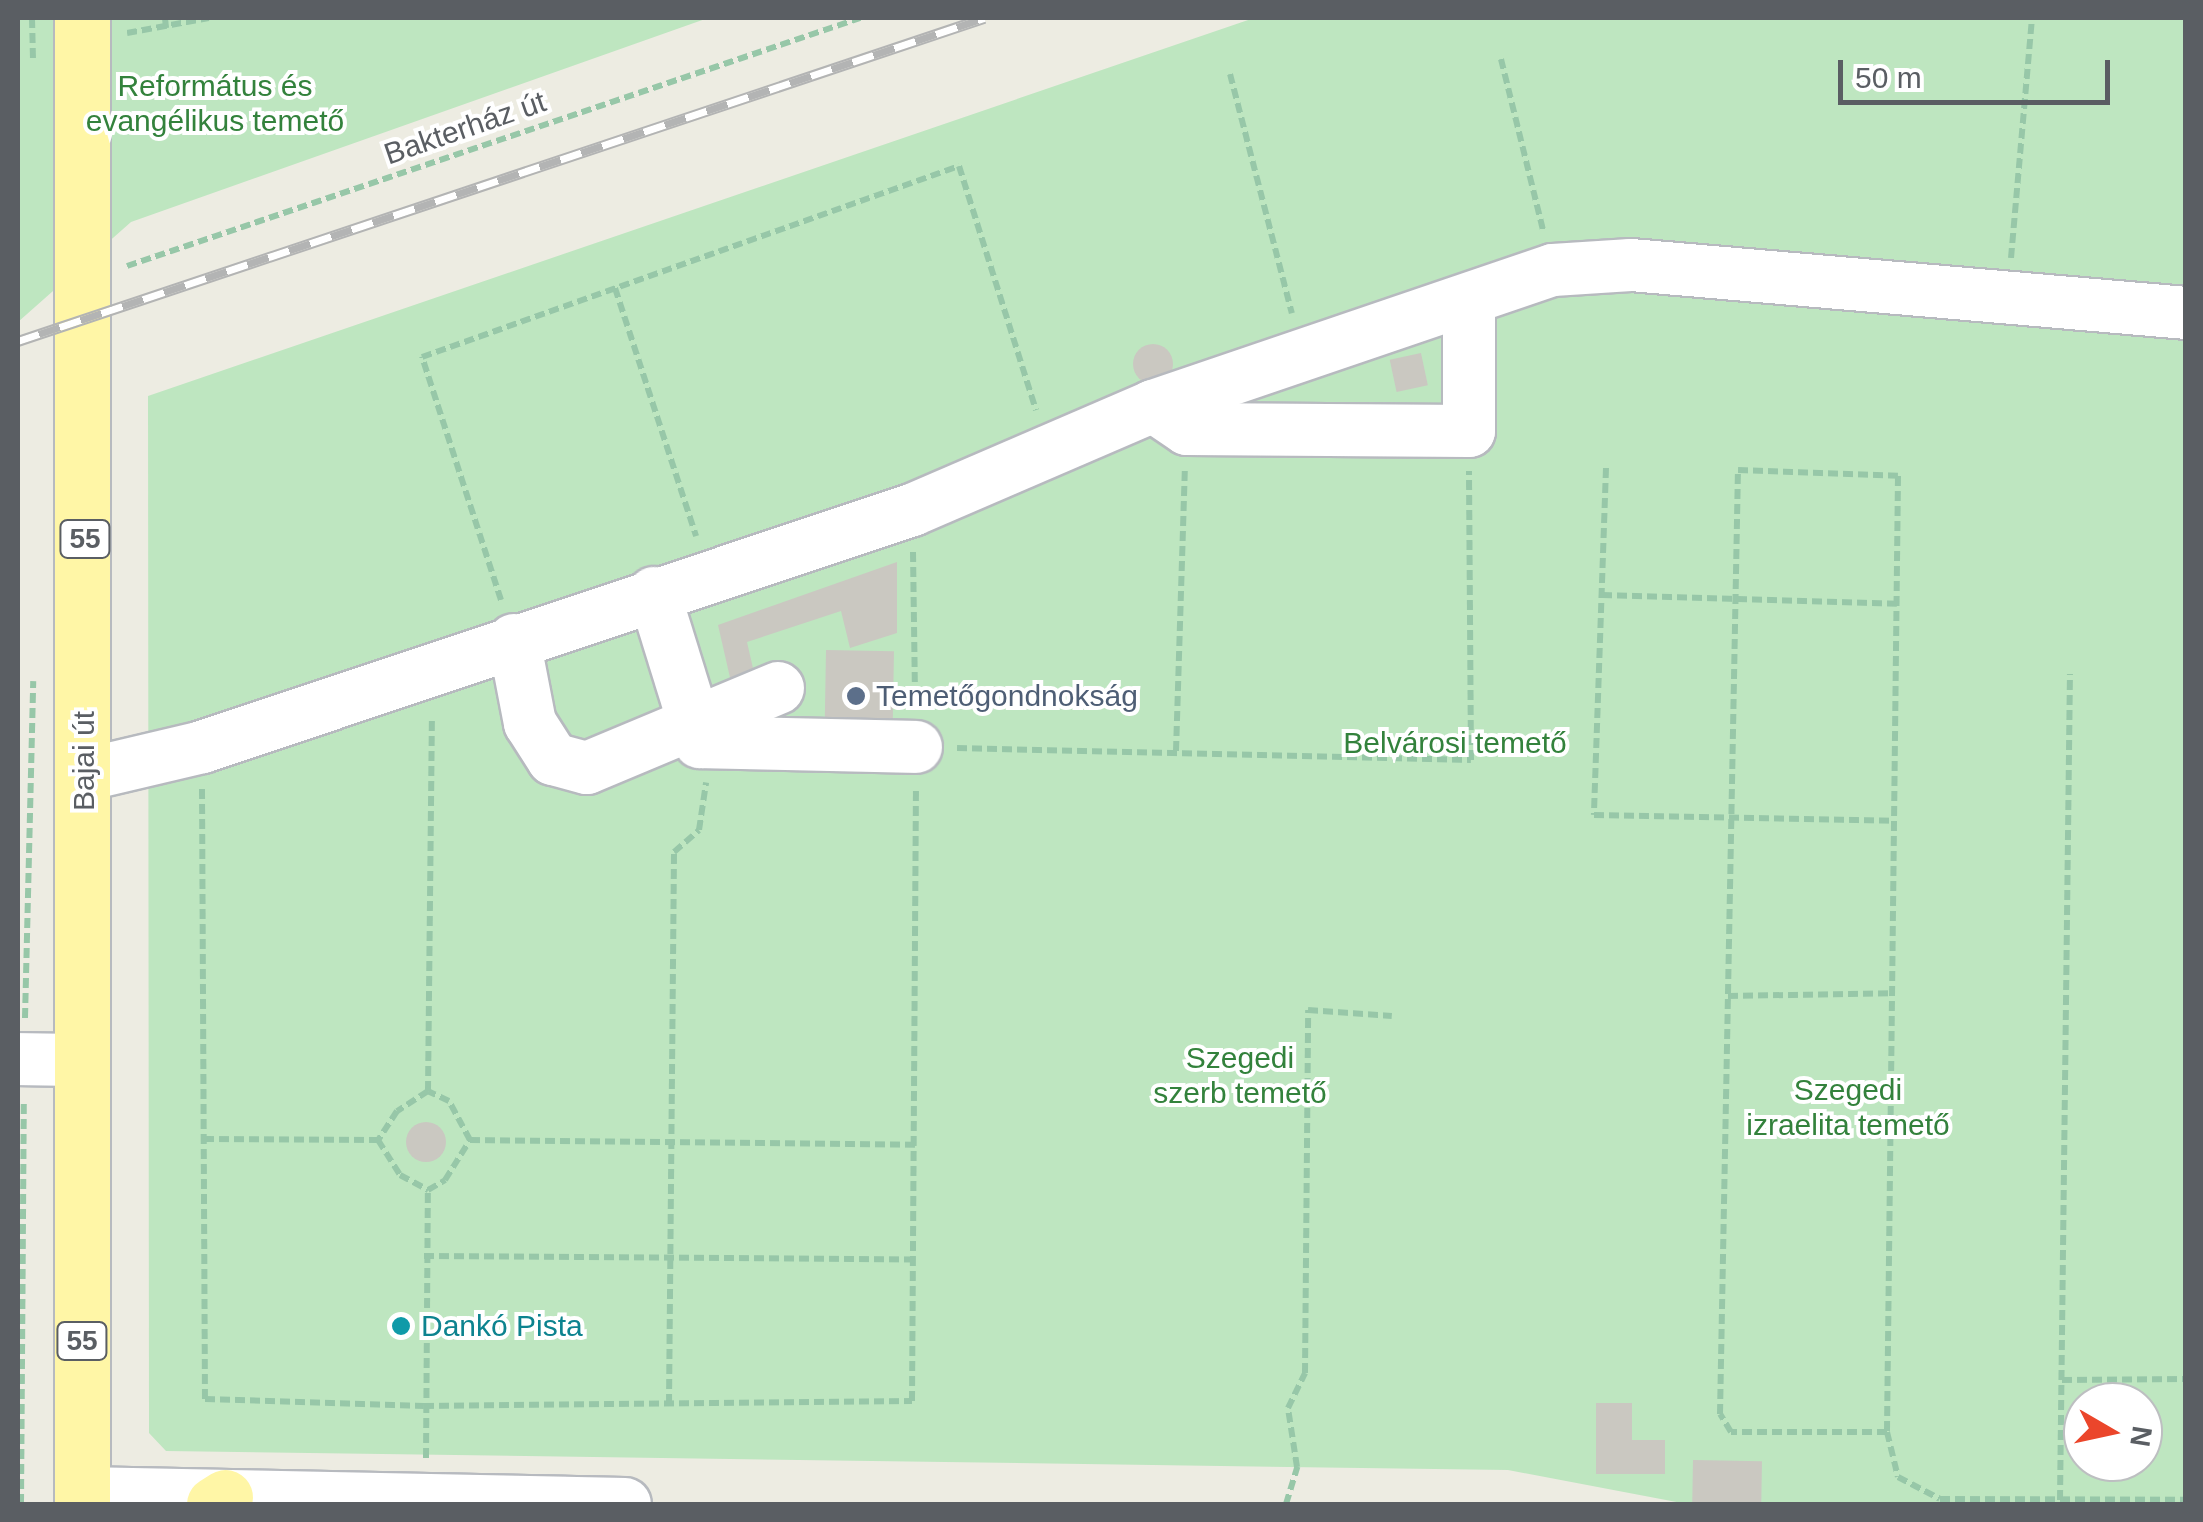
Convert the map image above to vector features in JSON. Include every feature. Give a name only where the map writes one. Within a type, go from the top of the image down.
[{"type":"main road","name":"Bajai út","points":[[82,1499],[84,281],[106,25]]},
{"type":"street","points":[[84,775],[202,747],[432,666],[912,510],[1049,453],[1170,417],[1302,352],[1470,301],[1553,270],[1631,265],[2186,313]]},
{"type":"street","points":[[1170,417],[1469,432],[1470,301]]},
{"type":"street","points":[[654,593],[698,734]]},
{"type":"street","points":[[514,640],[530,724],[553,759],[588,768],[698,734],[778,688]]},
{"type":"street","points":[[698,734],[916,747]]},
{"type":"street","points":[[21,1059],[82,1060]]},
{"type":"street","points":[[82,1499],[625,1504]]},
{"type":"path","points":[[165,18],[166,28]]},
{"type":"path","points":[[106,25],[166,28],[209,18]]},
{"type":"path","name":"Bakterház út","points":[[84,281],[860,18]]},
{"type":"path","points":[[2007,299],[2032,18]]},
{"type":"path","points":[[1501,59],[1553,270]]},
{"type":"path","points":[[1230,74],[1302,352]]},
{"type":"path","points":[[514,640],[422,357],[960,166],[1049,453]]},
{"type":"path","points":[[616,288],[709,576]]},
{"type":"path","points":[[1170,417],[1176,751]]},
{"type":"path","points":[[916,747],[1470,760],[1469,432]]},
{"type":"path","points":[[1606,468],[1594,815],[1894,821]]},
{"type":"path","points":[[1887,1432],[1731,1432],[1720,1414],[1738,470],[1898,476],[1887,1432],[1898,1477],[1940,1499],[2186,1500]]},
{"type":"path","points":[[202,747],[204,1399],[424,1406],[912,1401],[916,747],[912,510]]},
{"type":"path","points":[[1602,594],[1897,604]]},
{"type":"path","points":[[21,1504],[21,1059],[33,665]]},
{"type":"path","points":[[428,1091],[432,666]]},
{"type":"path","points":[[2060,1500],[2070,674]]},
{"type":"path","points":[[669,1404],[674,852],[699,830],[708,800],[698,734]]},
{"type":"path","points":[[1728,996],[1892,993]]},
{"type":"path","points":[[1286,1504],[1297,1467],[1288,1408],[1304,1373],[1308,1010],[1392,1016]]},
{"type":"path","points":[[378,1140],[396,1110],[428,1091]]},
{"type":"path","points":[[428,1091],[449,1101],[470,1140]]},
{"type":"path","points":[[204,1139],[378,1140]]},
{"type":"path","points":[[378,1140],[400,1175],[428,1190]]},
{"type":"path","points":[[470,1140],[914,1145]]},
{"type":"path","points":[[428,1190],[444,1180],[470,1140]]},
{"type":"path","points":[[426,1456],[424,1256],[428,1190]]},
{"type":"path","points":[[424,1256],[914,1258]]},
{"type":"path","points":[[2062,1380],[2186,1380]]},
{"type":"green space","name":"Református és evangélikus temető","points":[[18,18],[708,18],[131,222],[18,322]]},
{"type":"green space","name":"Belvárosi temető","points":[[1254,18],[2185,18],[2185,1504],[1687,1504],[1508,1470],[166,1451],[149,1433],[148,396]]},
{"type":"building","points":[[1153,344],[1167,350],[1173,364],[1167,378],[1153,384],[1139,378],[1133,364],[1139,350]]},
{"type":"building","points":[[1421,353],[1428,385],[1397,392],[1390,360]]},
{"type":"building","points":[[897,562],[897,633],[850,648],[841,611],[747,642],[755,677],[731,682],[718,625]]},
{"type":"building","points":[[826,650],[894,651],[893,736],[825,735]]},
{"type":"building","points":[[426,1122],[440,1128],[446,1142],[440,1156],[426,1162],[412,1156],[406,1142],[412,1128]]},
{"type":"building","points":[[1596,1403],[1632,1403],[1632,1440],[1665,1440],[1665,1474],[1596,1474]]},
{"type":"building","points":[[1693,1460],[1762,1461],[1761,1504],[1692,1503]]},
{"type":"railway","points":[[18,341],[984,18]]},
{"type":"place","name":"Temetőgondnokság","points":[[856,696]]},
{"type":"place","name":"Dankó Pista","points":[[401,1326]]},
{"type":"park label","name":"Szegedi szerb temető","points":[[1240,1075]]},
{"type":"park label","name":"Szegedi izraelita temető","points":[[1848,1107]]}]
